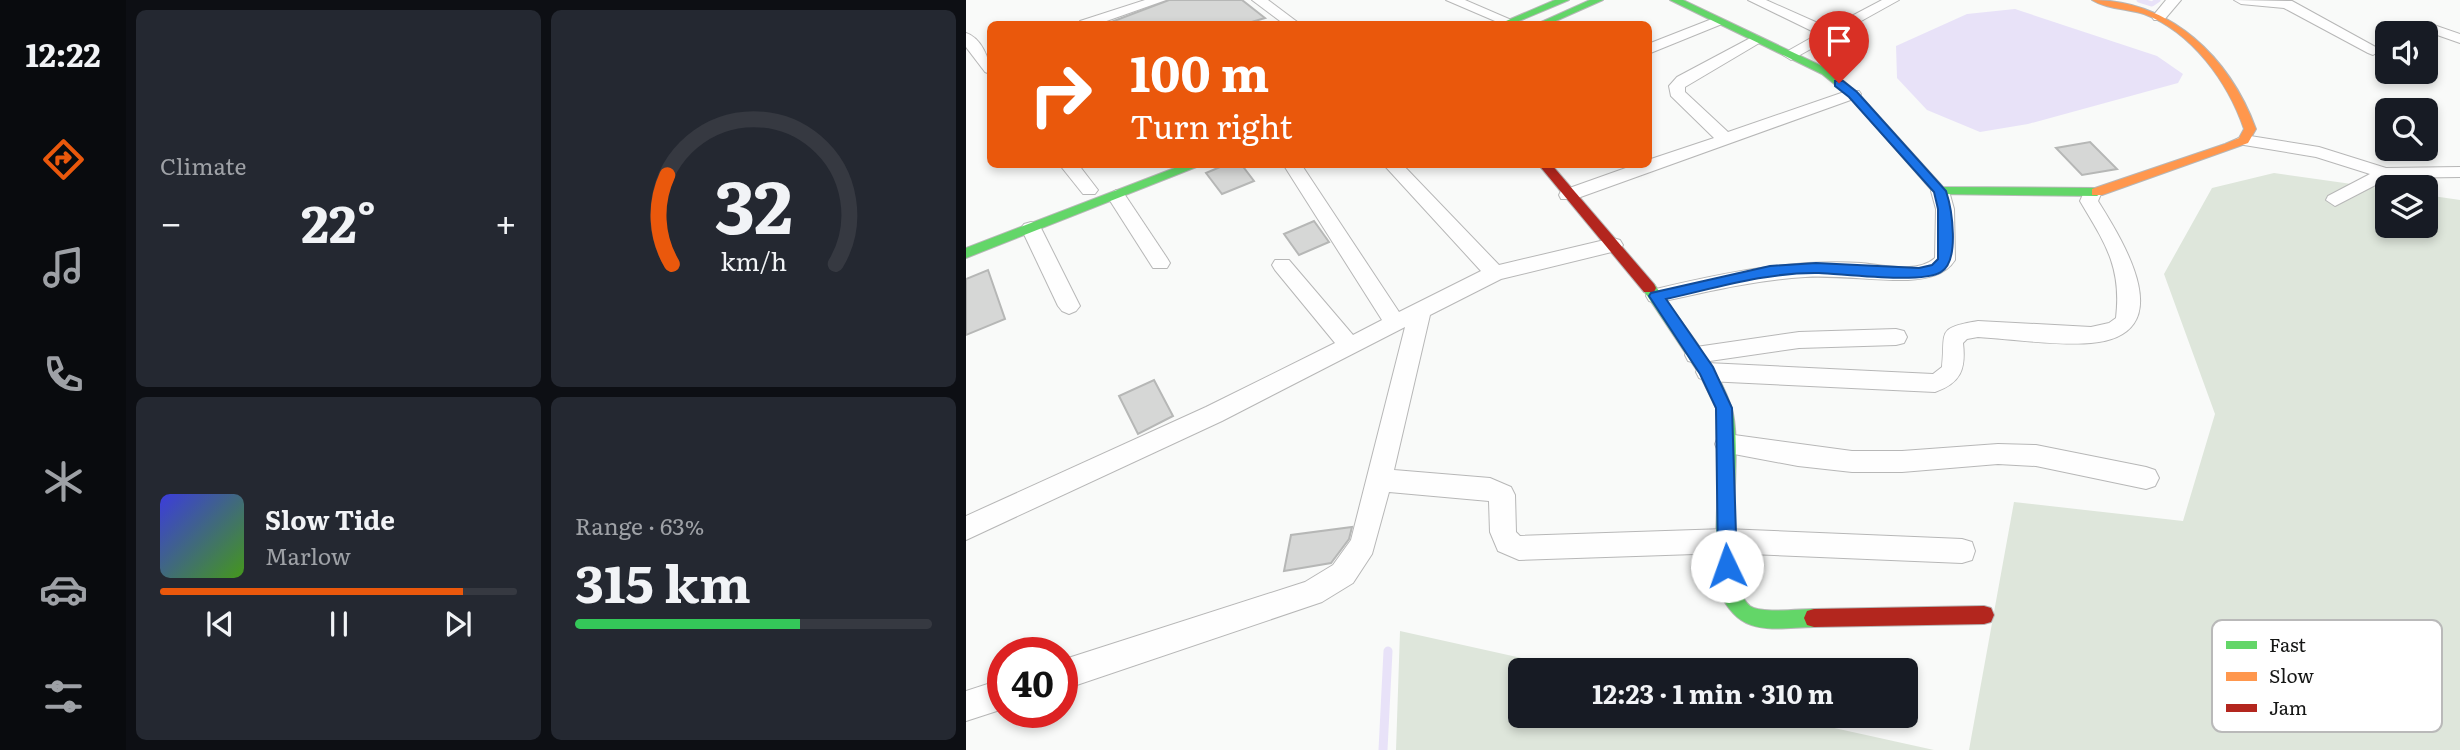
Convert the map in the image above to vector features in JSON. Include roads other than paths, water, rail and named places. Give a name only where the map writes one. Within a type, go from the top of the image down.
[{"type":"street","points":[[1094,21],[1159,0]]},
{"type":"street","points":[[1259,0],[1288,21]]},
{"type":"street","points":[[1453,0],[1501,21]]},
{"type":"street","points":[[1511,21],[1564,0]]},
{"type":"street","points":[[1548,21],[1598,0]]},
{"type":"street","points":[[1656,296],[1770,271],[1816,268],[1919,273],[1937,269],[1945,260],[1945,209],[1940,191],[1853,94],[1819,68],[1675,0]]},
{"type":"street","points":[[1755,0],[1829,34]]},
{"type":"street","points":[[1791,55],[1892,0]]},
{"type":"street","points":[[2097,0],[2159,17],[2211,58],[2226,77],[2245,111],[2249,129],[2244,140]]},
{"type":"street","points":[[2159,17],[2174,0]]},
{"type":"street","points":[[2241,0],[2287,4],[2373,50]]},
{"type":"street","points":[[1652,48],[1717,21]]},
{"type":"street","points":[[2438,31],[2460,39]]},
{"type":"street","points":[[966,37],[987,60]]},
{"type":"street","points":[[1726,140],[1677,93],[1677,86],[1682,80],[1756,39]]},
{"type":"street","points":[[966,64],[987,61]]},
{"type":"street","points":[[1652,162],[1726,140],[1853,94]]},
{"type":"street","points":[[1940,191],[2092,194],[2244,140],[2319,152],[2385,173],[2460,172]]},
{"type":"street","points":[[1071,168],[1089,190]]},
{"type":"street","points":[[966,235],[1148,168]]},
{"type":"street","points":[[966,253],[1188,168]]},
{"type":"street","points":[[1295,168],[1394,322]]},
{"type":"street","points":[[1396,168],[1495,273]]},
{"type":"street","points":[[1547,168],[1656,296],[1702,363],[1724,408],[1729,591],[1743,612],[1759,619],[1984,615]]},
{"type":"street","points":[[1568,195],[1627,169]]},
{"type":"street","points":[[2335,200],[2385,173]]},
{"type":"street","points":[[1702,363],[1935,383],[1948,378],[1954,368],[1952,341],[1960,332],[1978,329],[2091,335],[2116,329],[2126,321],[2130,283],[2126,264],[2090,201],[2092,194]]},
{"type":"street","points":[[1116,196],[1160,262]]},
{"type":"street","points":[[1031,228],[1069,306]]},
{"type":"street","points":[[966,528],[1214,414],[1495,273],[1613,245]]},
{"type":"street","points":[[1282,265],[1349,345]]},
{"type":"street","points":[[1078,670],[1275,607],[1312,593],[1343,575],[1363,545],[1421,308]]},
{"type":"street","points":[[1702,363],[1799,340],[1896,337]]},
{"type":"street","points":[[1727,444],[1835,461],[1872,463],[2029,454],[2065,459],[2146,478]]},
{"type":"street","points":[[1379,480],[1490,489],[1502,495],[1503,532],[1507,543],[1519,548],[1726,541],[1962,551]]},
{"type":"street","points":[[966,706],[987,699]]},
{"type":"waterway","points":[[2139,0],[2152,4],[2158,0]]},
{"type":"waterway","points":[[1383,750],[1388,651]]}]
